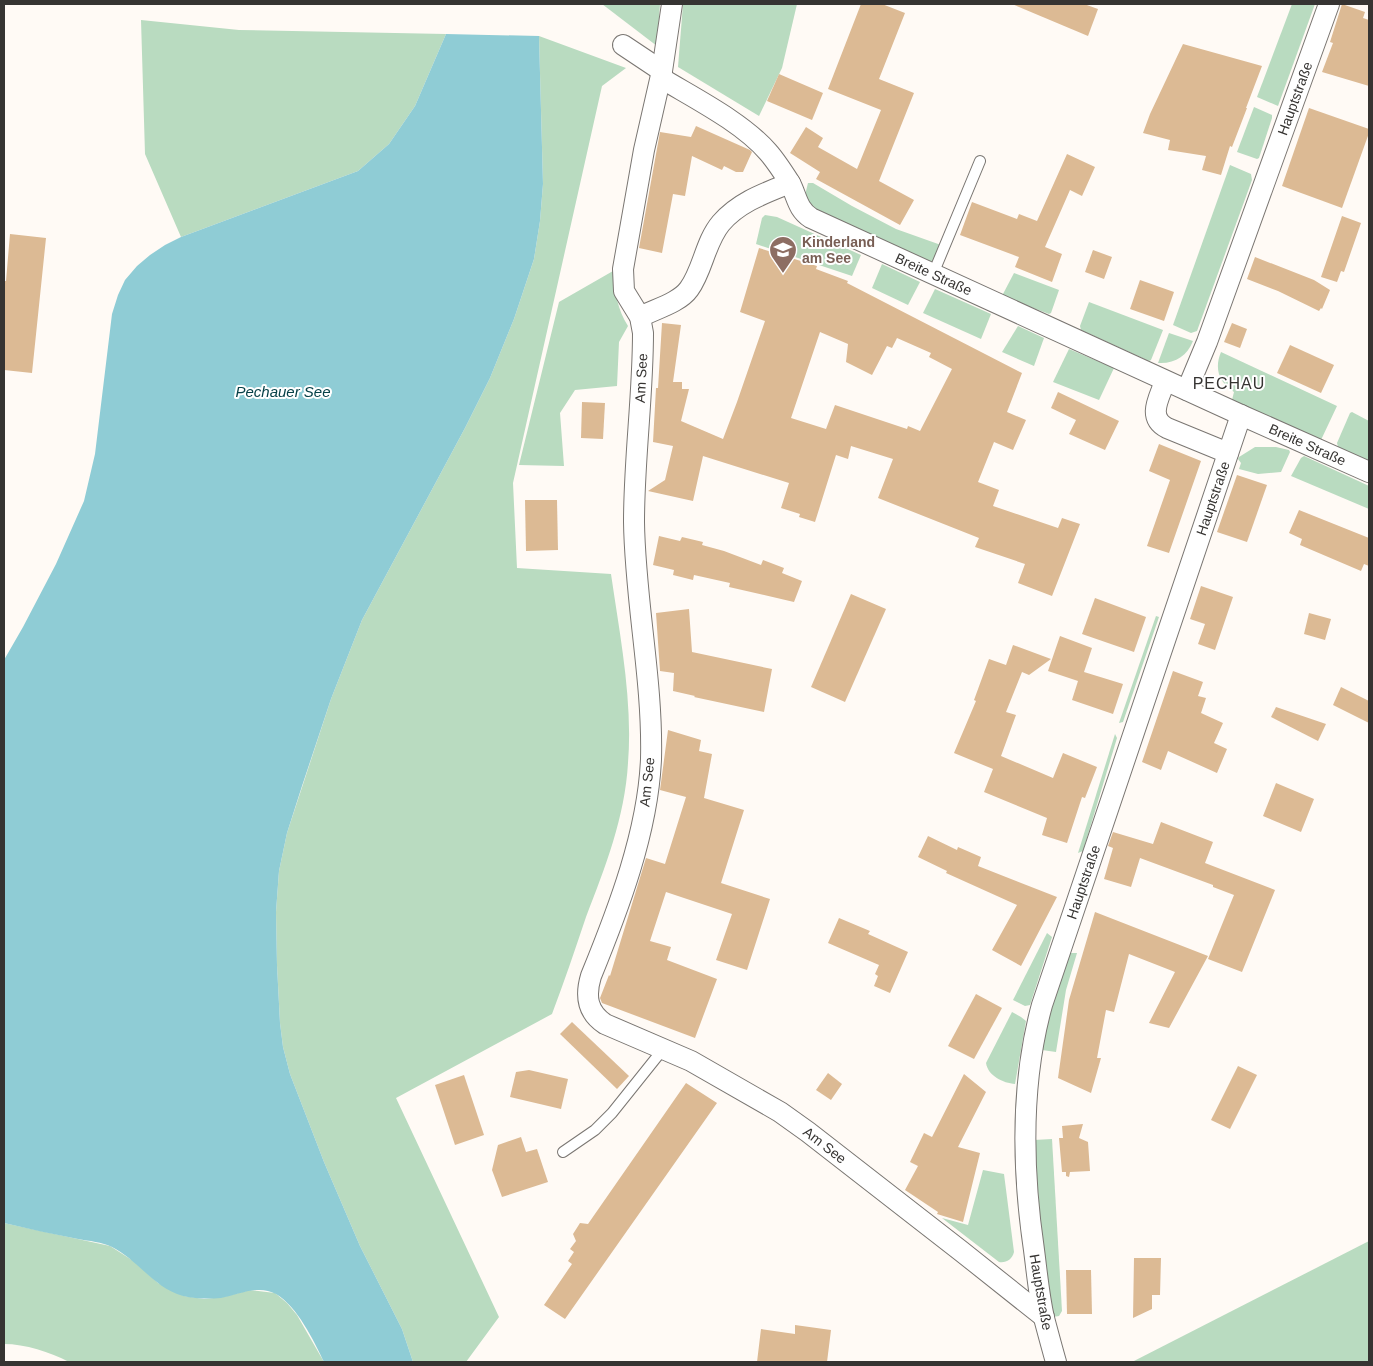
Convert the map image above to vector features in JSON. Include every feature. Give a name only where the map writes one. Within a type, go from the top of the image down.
[{"type":"street","name":"Am See","points":[[672,4],[661,75],[644,150],[623,269],[624,291],[640,317],[643,340],[634,522],[638,591],[650,710],[650,770],[643,817],[633,860],[591,976],[587,1000],[592,1013],[605,1024],[664,1048],[730,1082],[780,1112],[1044,1317]]},
{"type":"street","name":"Hauptstraße","points":[[1187,390],[1207,342],[1329,4]]},
{"type":"street","name":"Breite Straße","points":[[623,45],[661,75],[748,133],[767,151],[790,183],[798,206],[807,216],[1369,472]]},
{"type":"street","points":[[640,317],[677,299],[688,290],[713,236],[721,223],[729,215],[748,201],[790,183]]},
{"type":"street","points":[[1165,380],[1155,412],[1158,421],[1167,428],[1228,453]]},
{"type":"street","name":"Hauptstraße","points":[[1056,1362],[1044,1317],[1030,1220],[1026,1175],[1024,1132],[1028,1077],[1038,1022],[1241,415]]},
{"type":"lane","points":[[933,274],[980,161]]},
{"type":"lane","points":[[563,1152],[590,1133],[612,1113],[664,1048]]},
{"type":"green space","points":[[602,4],[660,4],[657,46]]},
{"type":"green space","points":[[683,4],[797,4],[782,68],[759,116],[678,67]]},
{"type":"green space","points":[[1292,4],[1315,4],[1278,106],[1257,97]]},
{"type":"green space","points":[[141,20],[239,30],[446,34],[415,106],[389,144],[358,171],[181,237],[145,154]]},
{"type":"green space","points":[[539,36],[626,68],[602,86],[513,483],[517,568],[611,574],[627,692],[629,716],[628,763],[623,803],[613,842],[552,1014],[396,1098],[499,1317],[466,1362],[413,1362],[402,1329],[360,1246],[324,1162],[290,1074],[283,1047],[280,1023],[276,912],[279,871],[287,833],[331,699],[362,620],[490,378],[514,319],[534,259],[543,184]]},
{"type":"green space","points":[[1254,107],[1272,115],[1259,158],[1257,159],[1237,152]]},
{"type":"green space","points":[[1230,165],[1251,174],[1252,180],[1197,331],[1191,333],[1173,325]]},
{"type":"green space","points":[[808,183],[813,183],[896,229],[941,245],[932,264],[810,207],[805,195]]},
{"type":"green space","points":[[765,215],[777,217],[861,255],[852,276],[756,244],[762,218]]},
{"type":"green space","points":[[882,264],[920,282],[908,305],[872,288]]},
{"type":"green space","points":[[613,271],[617,300],[628,326],[619,342],[617,386],[575,390],[560,413],[564,466],[519,465],[559,302]]},
{"type":"green space","points":[[1014,273],[1059,290],[1051,313],[1049,314],[1004,297],[1003,294]]},
{"type":"green space","points":[[935,289],[991,314],[981,339],[923,313]]},
{"type":"green space","points":[[1089,302],[1163,330],[1151,360],[1149,361],[1081,330],[1080,326]]},
{"type":"green space","points":[[1018,326],[1044,338],[1034,366],[1002,352]]},
{"type":"green space","points":[[1169,333],[1193,341],[1180,358],[1170,362],[1158,363]]},
{"type":"green space","points":[[1069,349],[1114,368],[1099,400],[1053,382]]},
{"type":"green space","points":[[1221,352],[1337,406],[1321,440],[1232,400],[1234,392],[1219,375],[1218,364]]},
{"type":"green space","points":[[1352,412],[1369,421],[1369,462],[1338,447],[1337,443]]},
{"type":"green space","points":[[1255,447],[1276,447],[1289,450],[1290,452],[1281,472],[1258,474],[1239,469],[1241,463],[1238,459],[1239,457]]},
{"type":"green space","points":[[1304,456],[1369,486],[1369,509],[1291,476]]},
{"type":"green space","points":[[1156,616],[1159,617],[1123,722],[1119,723]]},
{"type":"green space","points":[[1115,734],[1117,738],[1083,851],[1078,853]]},
{"type":"green space","points":[[1047,933],[1052,937],[1030,1005],[1025,1006],[1013,1000]]},
{"type":"green space","points":[[1069,953],[1077,953],[1066,990],[1056,1052],[1042,1050],[1048,1021]]},
{"type":"green space","points":[[1012,1012],[1026,1021],[1015,1084],[997,1078],[987,1068],[986,1063]]},
{"type":"green space","points":[[1052,1139],[1062,1311],[1059,1316],[1053,1317],[1042,1241],[1034,1140]]},
{"type":"green space","points":[[983,1170],[1004,1174],[1014,1252],[1010,1259],[1004,1262],[999,1262],[942,1218],[968,1225]]},
{"type":"green space","points":[[4,1223],[110,1246],[135,1262],[158,1283],[184,1296],[204,1299],[223,1297],[250,1290],[275,1293],[297,1315],[324,1362],[69,1362],[37,1349],[4,1344]]},
{"type":"green space","points":[[1369,1241],[1369,1362],[1132,1362]]},
{"type":"water","name":"Pechauer See","points":[[446,34],[539,36],[543,184],[540,221],[534,259],[514,319],[490,378],[362,620],[331,699],[302,786],[287,833],[279,871],[276,912],[280,1023],[283,1047],[290,1074],[324,1162],[360,1246],[402,1329],[413,1362],[324,1362],[298,1315],[276,1294],[269,1291],[255,1290],[221,1298],[183,1296],[163,1287],[130,1259],[108,1245],[4,1223],[4,660],[56,564],[84,501],[95,454],[112,314],[125,280],[150,255],[181,237],[358,171],[389,144],[415,106]]},
{"type":"building","points":[[861,4],[882,4],[905,13],[879,79],[914,93],[879,181],[914,200],[900,225],[816,179],[820,172],[790,153],[806,127],[823,138],[818,147],[857,169],[881,110],[828,89]]},
{"type":"building","points":[[1012,4],[1084,4],[1098,9],[1088,36]]},
{"type":"building","points":[[1342,4],[1365,12],[1363,18],[1369,20],[1369,86],[1322,72],[1333,43],[1330,42]]},
{"type":"building","points":[[1183,44],[1262,66],[1232,147],[1230,146],[1221,175],[1202,170],[1206,156],[1168,150],[1170,140],[1143,133]]},
{"type":"building","points":[[779,74],[823,93],[812,120],[767,101]]},
{"type":"building","points":[[1309,108],[1369,129],[1342,208],[1282,186]]},
{"type":"building","points":[[696,126],[750,150],[752,152],[743,172],[736,172],[724,166],[722,170],[692,156],[685,196],[673,194],[662,253],[639,248],[660,132],[691,137]]},
{"type":"building","points":[[1067,154],[1095,167],[1082,196],[1070,190],[1045,247],[1062,254],[1052,282],[1015,267],[1019,257],[960,235],[972,202],[1017,219],[1019,214],[1037,221]]},
{"type":"building","points":[[1342,216],[1361,223],[1344,272],[1341,271],[1337,282],[1321,277]]},
{"type":"building","points":[[10,234],[46,238],[32,373],[4,370],[4,281],[6,281]]},
{"type":"building","points":[[759,248],[817,266],[816,269],[848,281],[847,283],[1022,373],[1007,412],[1026,420],[1013,450],[994,442],[978,482],[999,490],[993,506],[1058,528],[1062,518],[1080,524],[1052,596],[1018,583],[1025,564],[975,547],[979,538],[878,498],[893,459],[851,446],[848,459],[836,455],[815,522],[799,517],[800,514],[781,508],[789,483],[703,456],[693,501],[648,491],[665,480],[673,446],[653,442],[662,323],[681,325],[673,382],[682,382],[682,389],[689,389],[681,421],[723,439],[765,321],[740,312]],"holes":[[[820,332],[848,344],[846,362],[872,375],[887,346],[892,348],[897,338],[931,353],[929,357],[952,369],[920,431],[908,426],[907,429],[835,405],[826,429],[791,418]]]},
{"type":"building","points":[[1093,250],[1112,257],[1104,279],[1085,272]]},
{"type":"building","points":[[1255,257],[1314,280],[1330,290],[1322,309],[1319,311],[1278,291],[1247,279]]},
{"type":"building","points":[[1140,280],[1174,292],[1164,321],[1130,309]]},
{"type":"building","points":[[1232,323],[1247,329],[1240,348],[1224,342]]},
{"type":"building","points":[[1290,345],[1334,365],[1321,393],[1277,373]]},
{"type":"building","points":[[1058,392],[1119,421],[1105,450],[1069,434],[1076,420],[1051,408]]},
{"type":"building","points":[[582,402],[605,403],[603,439],[581,438]]},
{"type":"building","points":[[1159,444],[1201,461],[1169,553],[1147,546],[1170,480],[1149,471]]},
{"type":"building","points":[[1237,475],[1267,485],[1247,542],[1217,532]]},
{"type":"building","points":[[525,500],[557,500],[558,550],[526,551]]},
{"type":"building","points":[[1299,510],[1369,538],[1369,566],[1364,564],[1361,571],[1300,545],[1302,539],[1289,533]]},
{"type":"building","points":[[659,536],[680,541],[682,537],[703,542],[702,545],[761,565],[763,560],[784,568],[782,573],[802,581],[794,602],[729,587],[730,583],[694,575],[693,580],[673,575],[674,570],[653,565]]},
{"type":"building","points":[[1201,586],[1233,597],[1215,650],[1198,644],[1205,624],[1190,619]]},
{"type":"building","points":[[851,594],[886,609],[845,702],[811,687]]},
{"type":"building","points":[[1095,598],[1146,617],[1134,652],[1082,634]]},
{"type":"building","points":[[689,609],[692,652],[772,669],[764,712],[673,691],[674,673],[660,671],[656,613]]},
{"type":"building","points":[[1309,613],[1331,619],[1325,640],[1304,634]]},
{"type":"building","points":[[1060,636],[1092,648],[1084,672],[1123,684],[1113,714],[1072,700],[1078,681],[1048,671]]},
{"type":"building","points":[[1013,645],[1051,659],[1029,675],[1022,672],[1006,712],[1016,715],[1001,756],[1053,778],[1063,753],[1097,767],[1085,798],[1082,797],[1067,843],[1042,835],[1047,818],[984,792],[993,769],[954,753],[976,701],[974,700],[989,659],[1006,665]]},
{"type":"building","points":[[1173,671],[1203,682],[1198,696],[1206,698],[1201,713],[1223,723],[1214,743],[1227,749],[1217,773],[1168,751],[1161,770],[1142,762]]},
{"type":"building","points":[[1341,687],[1369,701],[1369,723],[1333,705]]},
{"type":"building","points":[[1276,707],[1326,724],[1318,741],[1271,717]]},
{"type":"building","points":[[668,730],[701,740],[699,751],[712,754],[704,798],[744,810],[721,883],[770,899],[747,970],[716,960],[732,914],[666,892],[650,941],[671,947],[667,960],[717,979],[695,1038],[602,1003],[600,998],[610,976],[646,858],[665,864],[686,797],[660,790]]},
{"type":"building","points":[[1276,783],[1314,799],[1301,832],[1263,816]]},
{"type":"building","points":[[1161,822],[1213,842],[1205,863],[1275,890],[1242,972],[1208,959],[1234,895],[1213,887],[1213,885],[1140,858],[1131,887],[1104,879],[1113,848],[1108,846],[1113,832],[1153,844]]},
{"type":"building","points":[[928,836],[957,850],[958,847],[981,857],[978,866],[1057,897],[1021,966],[992,950],[1017,905],[946,873],[947,871],[918,857]]},
{"type":"building","points":[[1095,912],[1208,956],[1169,1028],[1149,1023],[1175,972],[1129,954],[1114,1012],[1106,1010],[1097,1058],[1101,1058],[1091,1093],[1058,1078],[1069,1000]]},
{"type":"building","points":[[839,918],[870,931],[868,934],[908,952],[890,993],[874,986],[878,976],[875,974],[879,965],[828,943]]},
{"type":"building","points":[[976,994],[1002,1008],[974,1059],[948,1046]]},
{"type":"building","points":[[572,1022],[629,1076],[617,1089],[560,1034]]},
{"type":"building","points":[[1238,1066],[1257,1075],[1230,1129],[1211,1120]]},
{"type":"building","points":[[529,1070],[568,1079],[561,1109],[510,1097],[516,1072]]},
{"type":"building","points":[[828,1073],[842,1084],[831,1100],[816,1090]]},
{"type":"building","points":[[964,1074],[986,1092],[958,1147],[980,1153],[963,1222],[937,1214],[938,1212],[905,1190],[918,1166],[910,1162],[924,1133],[932,1137]]},
{"type":"building","points":[[464,1075],[484,1135],[455,1145],[435,1085]]},
{"type":"building","points":[[686,1083],[717,1103],[565,1319],[544,1305],[572,1264],[568,1261],[574,1252],[570,1249],[576,1241],[573,1234],[580,1223],[588,1224]]},
{"type":"building","points":[[1083,1124],[1079,1138],[1088,1142],[1090,1171],[1070,1172],[1069,1177],[1066,1176],[1066,1172],[1062,1172],[1059,1138],[1063,1138],[1062,1126]]},
{"type":"building","points":[[521,1137],[526,1152],[537,1149],[548,1182],[502,1197],[492,1170],[498,1145]]},
{"type":"building","points":[[1134,1258],[1161,1258],[1160,1295],[1152,1295],[1152,1309],[1133,1318]]},
{"type":"building","points":[[1066,1270],[1091,1270],[1092,1314],[1067,1314]]},
{"type":"building","points":[[795,1325],[831,1330],[827,1362],[757,1362],[761,1329],[795,1334]]},
{"type":"place","name":"Kinderland am See","points":[[783,274]]},
{"type":"district","name":"PECHAU","points":[[1229,383]]}]
